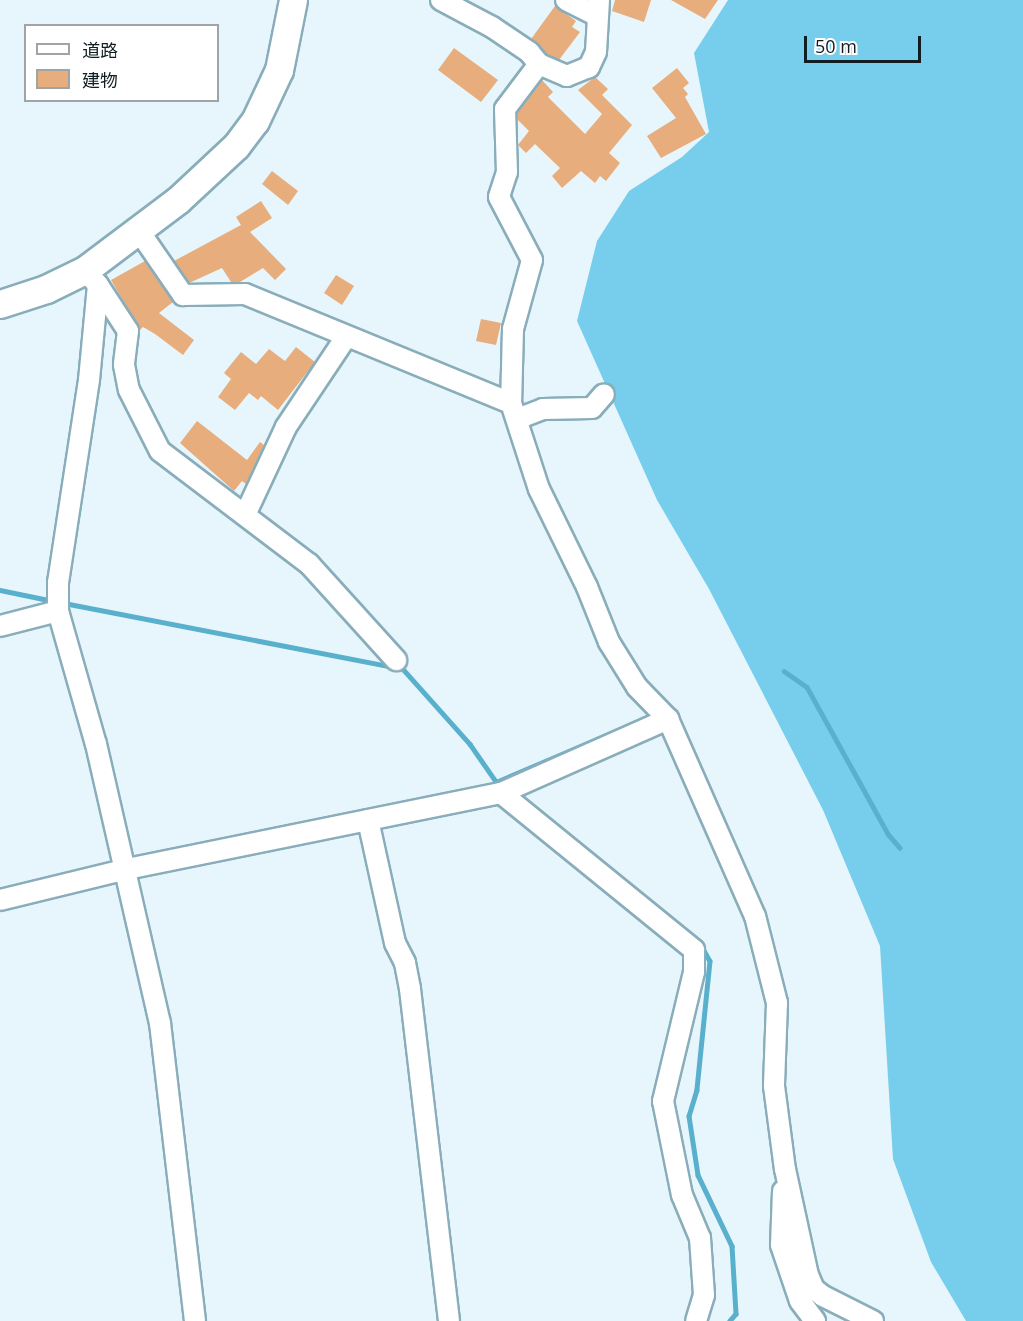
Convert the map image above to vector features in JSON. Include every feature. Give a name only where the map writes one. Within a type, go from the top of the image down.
[{"type":"main road","points":[[0,304],[91,278],[139,231],[213,169],[255,121],[279,70],[293,0]]},
{"type":"street","points":[[441,0],[492,27],[529,52],[539,64],[567,76],[583,72],[596,52],[597,8],[566,0]]},
{"type":"street","points":[[539,64],[505,109],[503,117],[507,172],[500,197],[532,260],[513,329],[514,411],[539,489],[609,642],[637,687],[668,719],[755,916],[768,960],[777,1003],[774,1086],[785,1169],[814,1289],[873,1321]]},
{"type":"street","points":[[139,231],[183,295],[245,294],[514,411],[592,408],[604,394]]},
{"type":"street","points":[[91,278],[128,331],[124,365],[129,390],[160,450],[246,515],[331,584],[396,660]]},
{"type":"street","points":[[91,278],[89,380],[58,582],[58,611],[127,868],[160,1023],[195,1321]]},
{"type":"street","points":[[246,515],[286,427],[346,337]]},
{"type":"street","points":[[0,626],[58,611]]},
{"type":"street","points":[[0,900],[127,868],[501,793],[668,719]]},
{"type":"street","points":[[501,793],[694,950],[694,972],[663,1101],[682,1195],[700,1238],[704,1295],[696,1321]]},
{"type":"street","points":[[368,820],[394,943],[405,963],[410,989],[449,1321]]},
{"type":"street","points":[[785,1169],[781,1245],[800,1301],[814,1321]]},
{"type":"shaded area","points":[[728,0],[1023,0],[1023,1321],[966,1321],[931,1262],[893,1159],[880,946],[823,810],[709,589],[657,500],[577,321],[597,241],[629,191],[682,157],[709,132],[694,53]]},
{"type":"building","points":[[615,0],[651,0],[644,22],[612,11]]},
{"type":"building","points":[[671,0],[718,0],[705,19]]},
{"type":"building","points":[[555,6],[576,21],[572,27],[580,32],[559,60],[546,54],[531,39]]},
{"type":"building","points":[[454,48],[498,80],[481,102],[438,70]]},
{"type":"building","points":[[677,68],[689,83],[683,88],[688,94],[685,97],[706,134],[661,158],[647,136],[676,118],[652,88]]},
{"type":"building","points":[[595,77],[608,89],[602,95],[632,125],[609,153],[620,163],[606,181],[600,176],[595,183],[581,171],[562,188],[552,176],[560,168],[535,144],[526,153],[518,145],[529,131],[517,119],[517,113],[542,80],[553,92],[548,97],[585,134],[602,114],[578,90]]},
{"type":"building","points":[[272,171],[298,191],[288,205],[262,184]]},
{"type":"building","points":[[261,201],[272,218],[250,232],[286,269],[275,280],[263,268],[240,282],[231,282],[222,268],[189,283],[174,261],[241,225],[236,217]]},
{"type":"building","points":[[145,261],[173,302],[159,313],[194,340],[183,355],[143,327],[140,330],[111,280]]},
{"type":"building","points":[[336,275],[354,286],[342,305],[324,293]]},
{"type":"building","points":[[481,319],[501,323],[496,345],[476,341]]},
{"type":"building","points":[[296,347],[315,362],[278,410],[261,396],[258,400],[249,393],[235,410],[218,397],[231,379],[224,373],[241,352],[256,364],[269,349],[285,361]]},
{"type":"building","points":[[197,421],[247,460],[260,442],[264,445],[246,484],[242,481],[234,491],[180,443]]},
{"type":"waterway","points":[[0,590],[53,601]]},
{"type":"waterway","points":[[64,603],[403,669],[470,744],[497,783]]},
{"type":"waterway","points":[[784,671],[807,687],[888,834],[900,848]]},
{"type":"waterway","points":[[496,782],[639,721]]},
{"type":"waterway","points":[[701,945],[710,961],[697,1090],[689,1116],[698,1175],[732,1246],[736,1314],[730,1321]]}]
